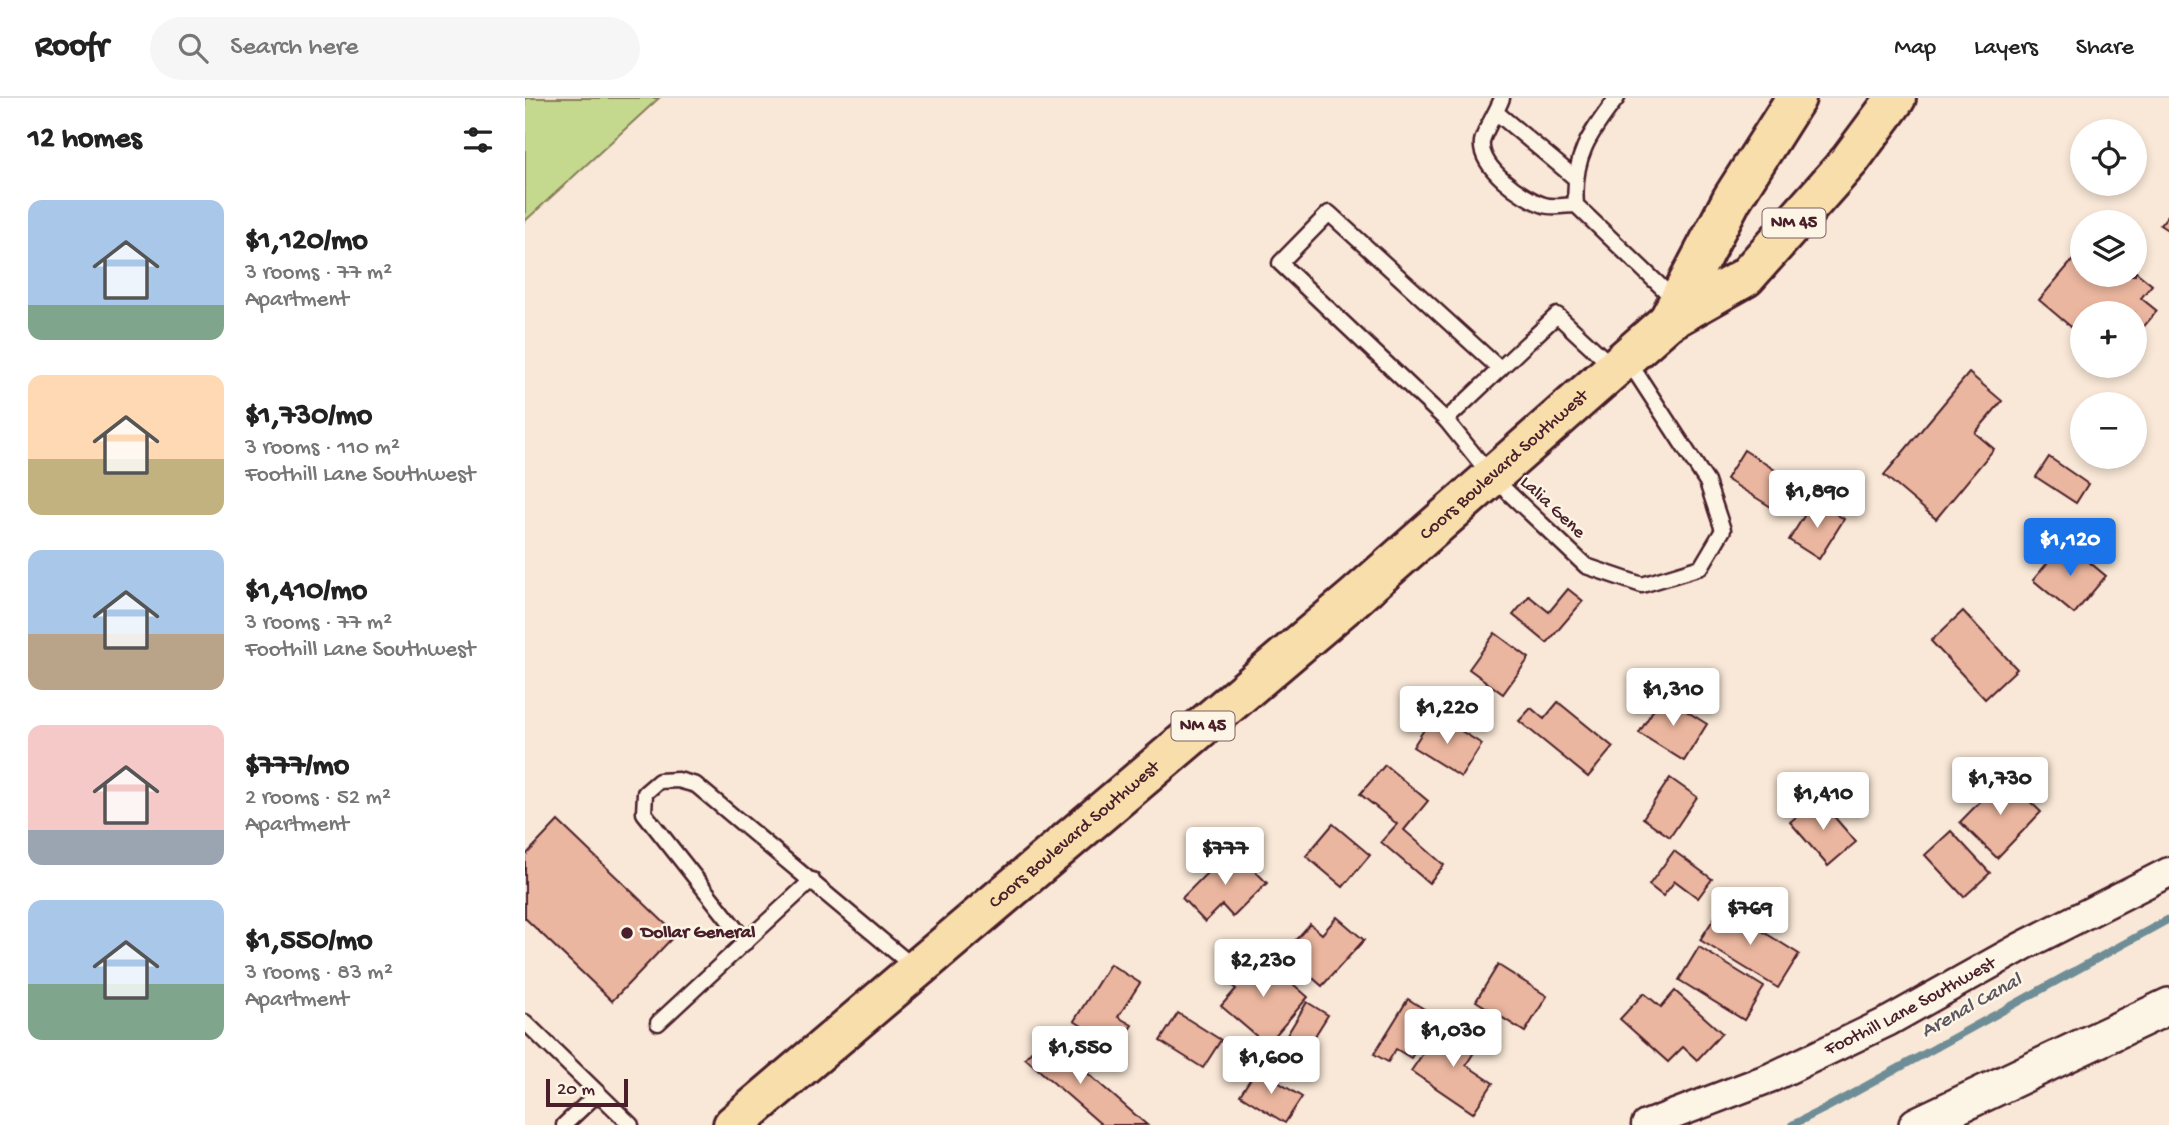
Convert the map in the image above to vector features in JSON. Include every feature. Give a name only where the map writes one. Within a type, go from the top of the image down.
[{"type":"main road","name":"Coors Boulevard Southwest","points":[[733,1125],[1344,607],[1621,363],[1673,312],[1732,199],[1796,98]]},
{"type":"main road","name":"Coors Boulevard Southwest","points":[[1673,312],[1746,276],[1850,160],[1896,98]]},
{"type":"street","name":"Foothill Lane Southwest","points":[[1646,1125],[1772,1077],[1854,1038],[2023,946],[2169,872]]},
{"type":"street","points":[[1917,1125],[2169,1006]]},
{"type":"lane","points":[[1502,98],[1482,140],[1482,155],[1502,179],[1527,197],[1546,206],[1576,205]]},
{"type":"lane","points":[[1617,98],[1590,135],[1577,164],[1576,205],[1673,312]]},
{"type":"lane","points":[[1497,113],[1575,178]]},
{"type":"lane","name":"Lalia Gene","points":[[1500,369],[1329,213],[1280,262],[1446,420],[1492,477],[1586,566],[1642,585],[1701,567],[1723,530],[1707,482],[1621,363]]},
{"type":"lane","points":[[1446,420],[1557,315],[1621,363]]},
{"type":"lane","points":[[746,942],[644,813],[645,793],[659,781],[678,780],[696,785],[918,970]]},
{"type":"lane","points":[[658,1023],[812,880]]},
{"type":"lane","points":[[525,1022],[631,1125]]},
{"type":"lane","points":[[564,1125],[598,1093]]},
{"type":"green space","points":[[525,98],[659,98],[525,221]]},
{"type":"building","points":[[2169,214],[2169,231],[2160,225]]},
{"type":"building","points":[[2070,263],[2070,287],[2147,287],[2147,281],[2152,285],[2141,298],[2145,301],[2070,301],[2070,326],[2039,300]]},
{"type":"building","points":[[2147,303],[2157,311],[2147,323]]},
{"type":"building","points":[[1969,373],[2002,401],[1975,433],[1994,449],[1936,519],[1884,475]]},
{"type":"building","points":[[1744,450],[1789,479],[1771,507],[1726,479]]},
{"type":"building","points":[[2049,457],[2088,484],[2076,503],[2036,477]]},
{"type":"building","points":[[1814,500],[1844,519],[1819,559],[1789,540]]},
{"type":"building","points":[[2065,542],[2106,576],[2074,614],[2033,580]]},
{"type":"building","points":[[1568,589],[1583,601],[1547,643],[1513,615],[1529,596],[1549,612]]},
{"type":"building","points":[[1963,611],[2017,669],[1985,699],[1931,641]]},
{"type":"building","points":[[1495,633],[1529,658],[1503,694],[1469,669]]},
{"type":"building","points":[[1662,696],[1707,724],[1684,761],[1639,733]]},
{"type":"building","points":[[1558,702],[1613,747],[1588,777],[1519,721],[1531,708],[1544,719]]},
{"type":"building","points":[[1434,714],[1482,744],[1461,777],[1413,747]]},
{"type":"building","points":[[1385,765],[1428,801],[1404,830],[1444,865],[1429,883],[1381,842],[1397,824],[1360,794]]},
{"type":"building","points":[[2004,777],[2041,812],[1997,858],[1960,822]]},
{"type":"building","points":[[1670,778],[1697,797],[1670,837],[1643,818]]},
{"type":"building","points":[[1818,798],[1856,842],[1828,866],[1790,822]]},
{"type":"building","points":[[558,821],[676,934],[612,1001],[525,918],[525,856]]},
{"type":"building","points":[[1333,824],[1370,855],[1343,887],[1306,856]]},
{"type":"building","points":[[1951,831],[1990,873],[1964,897],[1925,855]]},
{"type":"building","points":[[1232,848],[1267,883],[1233,917],[1222,905],[1205,922],[1182,898]]},
{"type":"building","points":[[1674,851],[1712,879],[1698,898],[1675,881],[1663,896],[1649,885]]},
{"type":"building","points":[[1722,906],[1799,954],[1778,988],[1700,940]]},
{"type":"building","points":[[1337,917],[1364,940],[1322,986],[1284,953],[1310,924],[1322,934]]},
{"type":"building","points":[[1699,947],[1764,987],[1744,1020],[1679,980]]},
{"type":"building","points":[[1262,957],[1308,997],[1267,1045],[1221,1006],[1236,989],[1224,979],[1236,965],[1247,974]]},
{"type":"building","points":[[1110,964],[1140,983],[1118,1017],[1132,1025],[1117,1048],[1074,1021]]},
{"type":"building","points":[[1498,965],[1547,996],[1525,1032],[1476,1001]]},
{"type":"building","points":[[1675,991],[1722,1033],[1697,1060],[1683,1047],[1668,1062],[1620,1019],[1644,993],[1661,1007]]},
{"type":"building","points":[[1408,999],[1437,1017],[1411,1058],[1396,1049],[1388,1062],[1374,1054]]},
{"type":"building","points":[[1307,1002],[1328,1015],[1301,1058],[1281,1045]]},
{"type":"building","points":[[1178,1013],[1221,1040],[1203,1068],[1160,1041]]},
{"type":"building","points":[[1444,1023],[1478,1046],[1466,1065],[1493,1083],[1473,1113],[1411,1071]]},
{"type":"building","points":[[1045,1036],[1147,1125],[1102,1125],[1025,1058]]},
{"type":"building","points":[[1257,1069],[1302,1097],[1285,1123],[1240,1095]]},
{"type":"waterway","name":"Arenal Canal","points":[[1792,1125],[2169,919]]},
{"type":"place","name":"Dollar General","points":[[627,933]]}]
